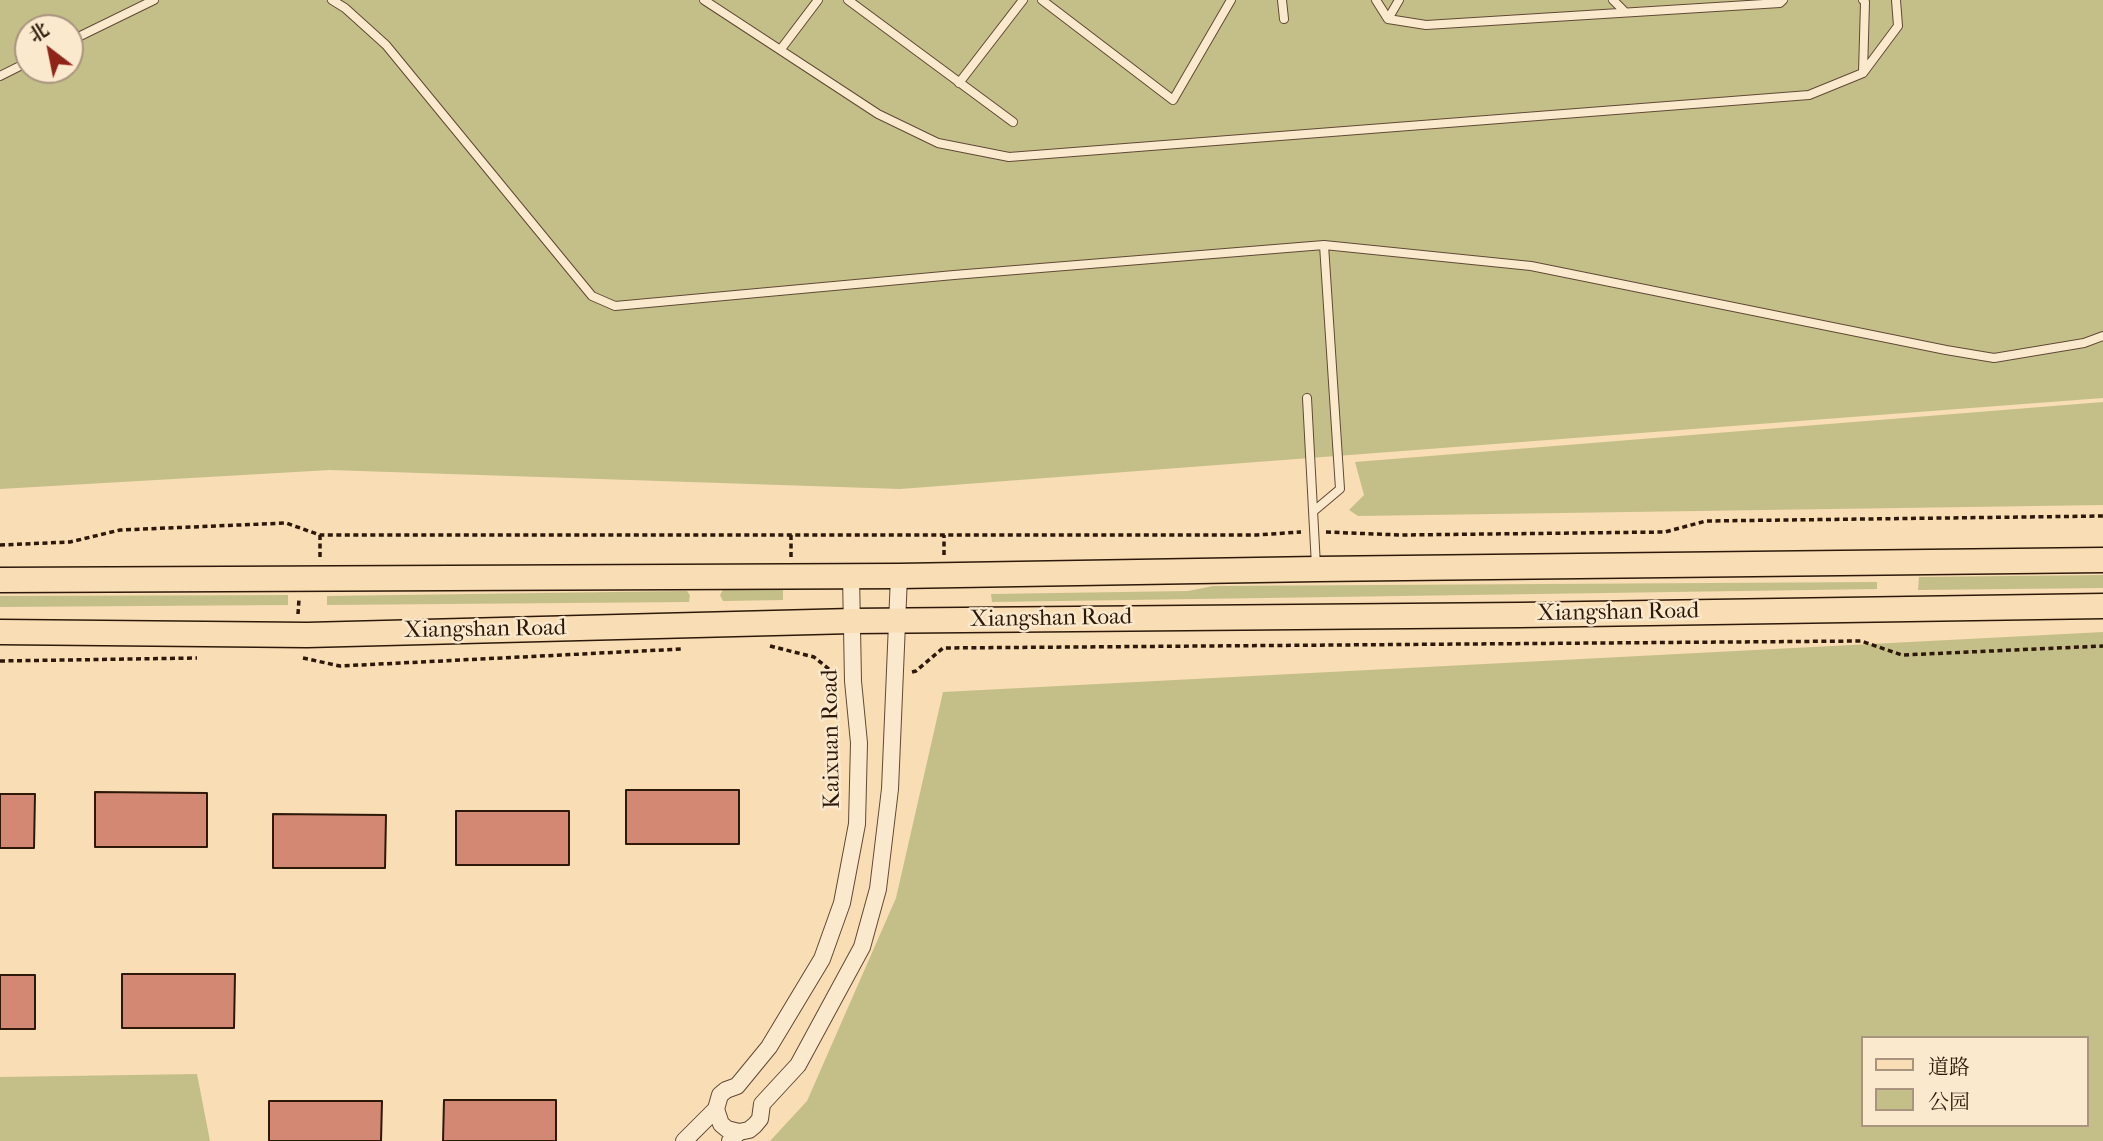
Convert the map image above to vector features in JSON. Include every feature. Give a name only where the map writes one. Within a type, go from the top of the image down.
[{"type":"main road","name":"Xiangshan Road","points":[[0,580],[899,576],[2103,560]]},
{"type":"main road","name":"Xiangshan Road","points":[[0,632],[307,635],[852,621],[2103,606]]},
{"type":"street","name":"Kaixuan Road","points":[[684,1141],[716,1110],[720,1095],[737,1086],[769,1047],[822,959],[842,903],[857,824],[859,743],[853,681],[851,575]]},
{"type":"street","points":[[716,1110],[721,1124],[734,1136],[755,1125],[760,1119],[762,1104],[798,1065],[862,947],[878,889],[890,789],[899,576]]},
{"type":"street","points":[[737,1086],[754,1091],[762,1104]]},
{"type":"lane","points":[[84,34],[154,0]]},
{"type":"lane","points":[[332,0],[386,45],[593,296],[615,306],[1324,245],[1531,266],[1947,351],[1994,358],[2084,343],[2103,335]]},
{"type":"lane","points":[[704,0],[878,114],[938,143],[1009,157],[1809,95],[1863,72],[1898,26],[1896,0]]},
{"type":"lane","points":[[780,48],[818,0]]},
{"type":"lane","points":[[848,0],[1013,122]]},
{"type":"lane","points":[[959,83],[1023,0]]},
{"type":"lane","points":[[1042,0],[1173,100],[1231,0]]},
{"type":"lane","points":[[1282,0],[1284,19]]},
{"type":"lane","points":[[1376,0],[1388,19],[1426,25],[1780,3],[1783,0]]},
{"type":"lane","points":[[1388,19],[1399,0]]},
{"type":"lane","points":[[1613,0],[1625,12]]},
{"type":"lane","points":[[1863,0],[1863,72]]},
{"type":"lane","points":[[1314,510],[1340,489],[1324,245]]},
{"type":"lane","points":[[1307,398],[1317,569]]},
{"type":"path","points":[[1400,535],[1665,532],[1706,521],[2103,516]]},
{"type":"path","points":[[0,545],[70,542],[120,530],[286,523],[320,535],[1257,534]]},
{"type":"path","points":[[916,671],[943,648],[1861,641],[1902,655],[2103,646]]},
{"type":"path","points":[[764,645],[814,657],[839,677]]},
{"type":"path","points":[[295,656],[340,666],[682,649]]},
{"type":"path","points":[[0,661],[201,657]]},
{"type":"green space","points":[[0,0],[2103,0],[2103,398],[900,489],[330,470],[0,489]]},
{"type":"green space","points":[[2103,402],[2103,505],[1358,516],[1349,510],[1364,495],[1355,462]]},
{"type":"green space","points":[[2103,575],[2103,588],[1918,590],[1919,577]]},
{"type":"green space","points":[[1877,582],[1877,589],[992,602],[991,594],[1188,591],[1213,586]]},
{"type":"green space","points":[[723,590],[783,590],[783,600],[723,601],[720,595]]},
{"type":"green space","points":[[687,591],[690,595],[689,602],[327,605],[327,596]]},
{"type":"green space","points":[[288,595],[288,605],[0,607],[0,596]]},
{"type":"green space","points":[[2103,632],[2103,1141],[770,1141],[807,1101],[896,898],[943,692]]},
{"type":"green space","points":[[197,1074],[210,1141],[0,1141],[0,1077]]},
{"type":"building","points":[[626,790],[739,790],[739,844],[626,844]]},
{"type":"building","points":[[95,792],[207,793],[207,847],[95,847]]},
{"type":"building","points":[[0,794],[35,794],[34,848],[0,848]]},
{"type":"building","points":[[456,811],[569,811],[569,865],[456,865]]},
{"type":"building","points":[[273,814],[386,815],[385,868],[273,868]]},
{"type":"building","points":[[122,974],[235,974],[234,1028],[122,1028]]},
{"type":"building","points":[[0,975],[35,975],[35,1029],[0,1029]]},
{"type":"building","points":[[444,1100],[556,1100],[556,1141],[443,1141]]},
{"type":"building","points":[[269,1101],[382,1101],[381,1141],[269,1141]]}]
